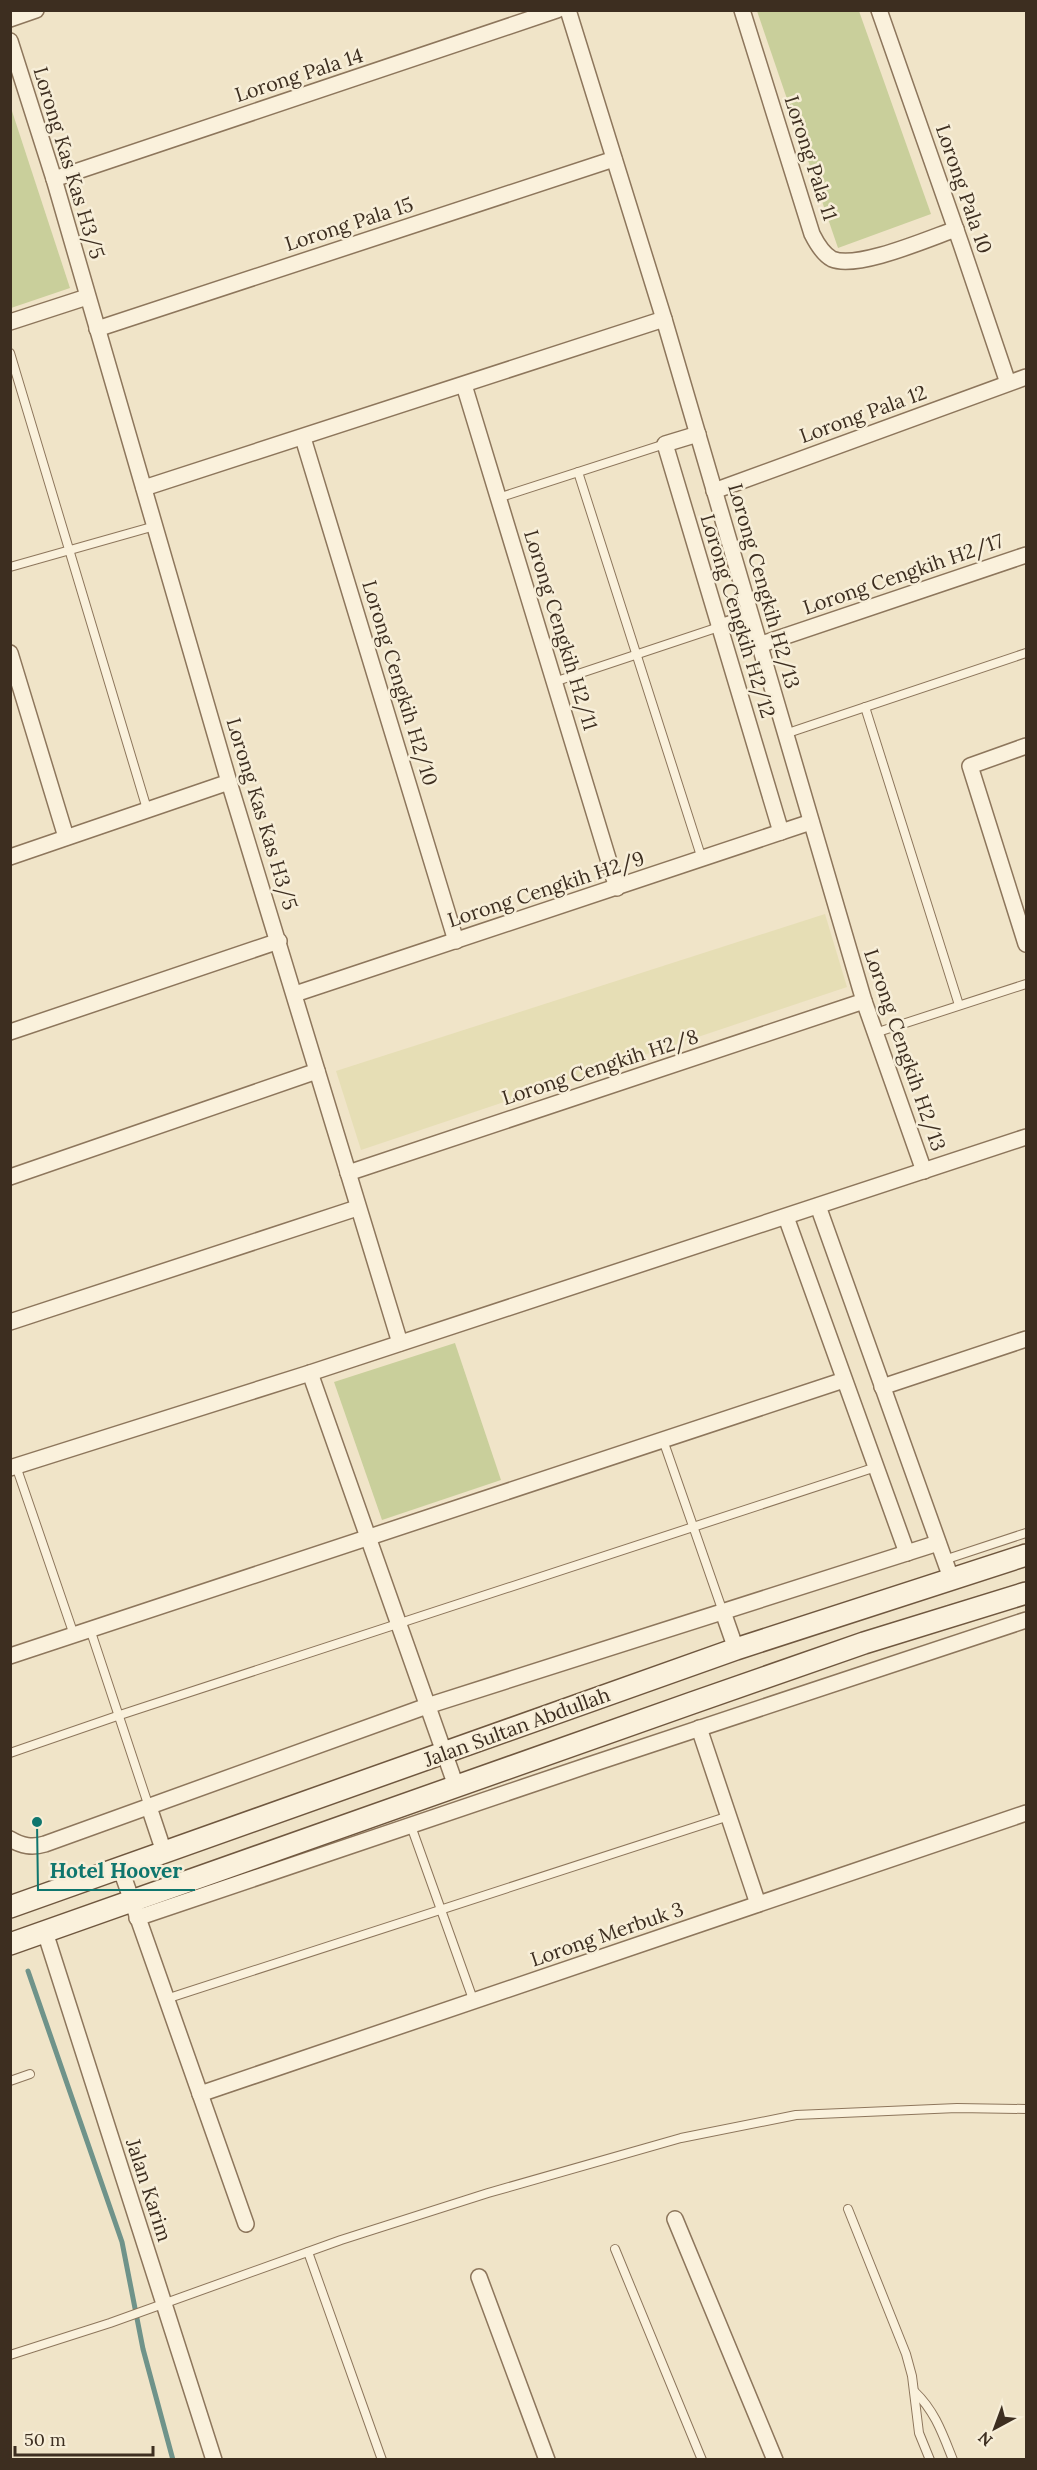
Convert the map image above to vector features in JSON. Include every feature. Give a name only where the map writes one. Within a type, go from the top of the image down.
[{"type":"main road","name":"Jalan Sultan Abdullah","points":[[10,1907],[736,1649],[947,1569],[1026,1555]]},
{"type":"main road","name":"Jalan Sultan Abdullah","points":[[10,1944],[45,1932],[134,1909],[456,1786],[864,1643],[1026,1593]]},
{"type":"street","points":[[10,19],[36,10]]},
{"type":"street","name":"Lorong Pala 14","points":[[54,179],[557,10]]},
{"type":"street","name":"Lorong Cengkih H2/13","points":[[568,10],[664,320],[864,1001],[924,1172]]},
{"type":"street","name":"Lorong Pala 11","points":[[742,10],[812,234],[824,252],[832,259],[864,261],[956,229]]},
{"type":"street","name":"Lorong Pala 10","points":[[879,10],[1008,383]]},
{"type":"street","name":"Lorong Kas Kas H3/5","points":[[10,41],[54,179],[229,782],[400,1343]]},
{"type":"street","name":"Lorong Pala 15","points":[[97,329],[614,159]]},
{"type":"street","points":[[10,322],[87,297]]},
{"type":"street","points":[[144,488],[664,320]]},
{"type":"street","name":"Lorong Pala 12","points":[[714,491],[1026,377]]},
{"type":"street","name":"Lorong Cengkih H2/11","points":[[464,385],[617,888]]},
{"type":"street","points":[[665,444],[698,434]]},
{"type":"street","name":"Lorong Cengkih H2/10","points":[[303,438],[456,941]]},
{"type":"street","name":"Lorong Cengkih H2/12","points":[[665,444],[781,832]]},
{"type":"street","name":"Lorong Cengkih H2/17","points":[[759,645],[1026,555]]},
{"type":"street","points":[[719,627],[751,618]]},
{"type":"street","points":[[10,653],[66,837]]},
{"type":"street","points":[[1026,746],[970,765],[1026,944]]},
{"type":"street","points":[[10,857],[229,782]]},
{"type":"street","name":"Lorong Cengkih H2/9","points":[[295,994],[811,822]]},
{"type":"street","points":[[10,1032],[279,941]]},
{"type":"street","name":"Lorong Cengkih H2/8","points":[[348,1173],[864,1001]]},
{"type":"street","points":[[10,1177],[317,1071]]},
{"type":"street","points":[[13,1467],[310,1373],[1026,1137]]},
{"type":"street","points":[[818,1206],[947,1569]]},
{"type":"street","points":[[10,1322],[357,1208]]},
{"type":"street","points":[[786,1217],[907,1553]]},
{"type":"street","points":[[882,1387],[1026,1339]]},
{"type":"street","points":[[310,1373],[456,1786]]},
{"type":"street","points":[[10,1656],[844,1380]]},
{"type":"street","points":[[10,1839],[21,1845],[36,1846],[427,1706],[938,1543]]},
{"type":"street","points":[[723,1612],[736,1649]]},
{"type":"street","points":[[134,1909],[411,1826],[1026,1620]]},
{"type":"street","points":[[699,1728],[758,1904]]},
{"type":"street","points":[[149,1807],[164,1852]]},
{"type":"street","name":"Lorong Merbuk 3","points":[[200,2094],[1026,1813]]},
{"type":"street","points":[[120,1867],[246,2224]]},
{"type":"street","name":"Jalan Karim","points":[[45,1932],[214,2460]]},
{"type":"street","points":[[675,2219],[775,2460]]},
{"type":"street","points":[[479,2277],[547,2460]]},
{"type":"lane","points":[[10,353],[147,809]]},
{"type":"lane","points":[[498,498],[665,444]]},
{"type":"lane","points":[[578,472],[702,859]]},
{"type":"lane","points":[[10,567],[155,526]]},
{"type":"lane","points":[[554,682],[719,627]]},
{"type":"lane","points":[[785,734],[1026,653]]},
{"type":"lane","points":[[865,707],[959,1005]]},
{"type":"lane","points":[[875,1033],[1026,984]]},
{"type":"lane","points":[[663,1440],[723,1612]]},
{"type":"lane","points":[[13,1467],[74,1635]]},
{"type":"lane","points":[[10,1753],[876,1467]]},
{"type":"lane","points":[[947,1569],[1026,1533]]},
{"type":"lane","points":[[90,1629],[149,1807]]},
{"type":"lane","points":[[166,2000],[729,1816]]},
{"type":"lane","points":[[411,1826],[474,2002]]},
{"type":"lane","points":[[10,2081],[30,2074]]},
{"type":"lane","points":[[10,2355],[148,2310],[308,2252],[488,2193],[681,2138],[785,2117],[862,2110],[1026,2109]]},
{"type":"lane","points":[[848,2209],[906,2354],[915,2392],[919,2433],[930,2460]]},
{"type":"lane","points":[[615,2249],[702,2460]]},
{"type":"lane","points":[[308,2252],[382,2460]]},
{"type":"lane","points":[[915,2392],[926,2402],[935,2416],[953,2460]]},
{"type":"shaded area","points":[[825,914],[847,987],[361,1150],[336,1071]]},
{"type":"green space","points":[[757,11],[859,11],[931,214],[838,248]]},
{"type":"green space","points":[[10,105],[70,288],[11,308],[10,308]]},
{"type":"green space","points":[[455,1343],[501,1480],[382,1520],[334,1382]]},
{"type":"waterway","points":[[28,1971],[122,2242],[143,2349],[173,2460]]},
{"type":"place","name":"Hotel Hoover","points":[[37,1822]]}]
